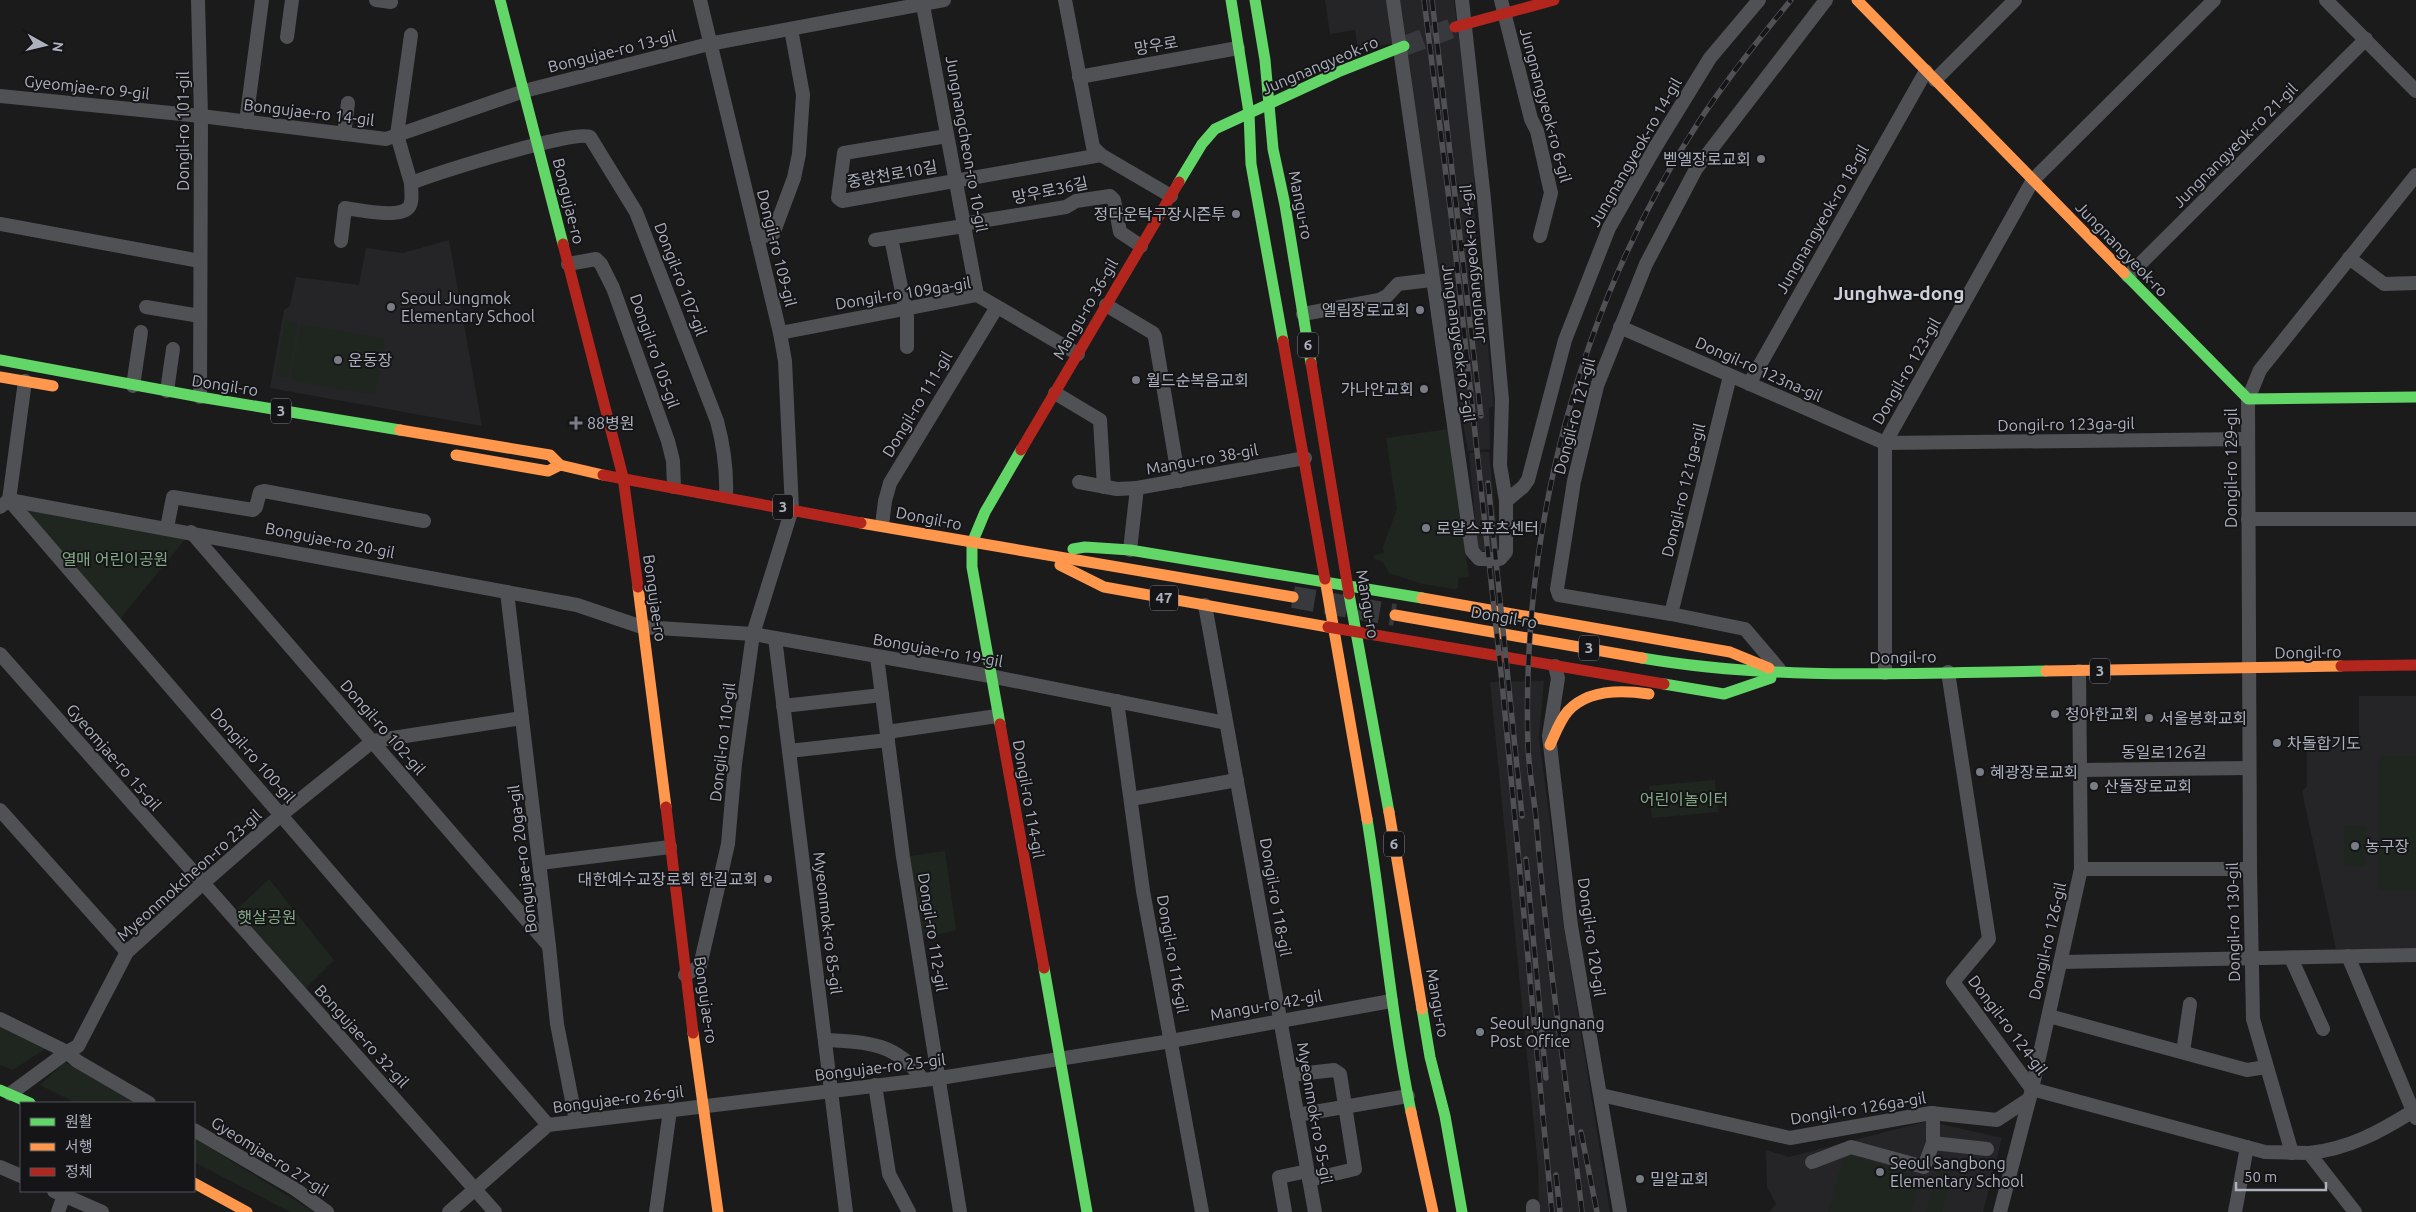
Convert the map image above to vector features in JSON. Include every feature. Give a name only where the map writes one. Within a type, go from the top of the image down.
[{"type":"main road","name":"Bongujae-ro","points":[[500,0],[622,478],[685,975],[705,1106],[718,1212]]},
{"type":"main road","name":"6","points":[[1231,0],[1249,113],[1251,158],[1327,582]]},
{"type":"main road","name":"Mangu-ro","points":[[1255,0],[1265,60],[1273,149],[1286,204],[1348,586],[1430,1057],[1445,1116],[1462,1212]]},
{"type":"main road","points":[[1460,25],[1502,6],[1554,0]]},
{"type":"main road","name":"Jungnangyeok-ro","points":[[1857,0],[2248,399]]},
{"type":"main road","name":"Jungnangyeok-ro","points":[[1249,113],[1338,72],[1402,48]]},
{"type":"main road","name":"Mangu-ro 36-gil","points":[[972,543],[985,512],[1202,144],[1215,129],[1249,113]]},
{"type":"main road","name":"Dongil-ro","points":[[0,360],[133,386],[550,455],[560,464],[622,478],[792,508],[972,543],[1293,597]]},
{"type":"main road","points":[[0,377],[64,388]]},
{"type":"main road","points":[[2248,399],[2416,397]]},
{"type":"main road","name":"Dongil-ro","points":[[441,453],[548,471],[560,464]]},
{"type":"main road","name":"Dongil-ro 114-gil","points":[[972,543],[972,567],[990,676],[1086,1212]]},
{"type":"main road","points":[[1039,554],[1085,548],[1130,550],[1730,652],[1783,674]]},
{"type":"main road","name":"47","points":[[1039,554],[1104,587],[1357,632]]},
{"type":"main road","points":[[1297,578],[1305,590]]},
{"type":"main road","points":[[1327,582],[1335,628]]},
{"type":"main road","points":[[1395,638],[1388,634],[1386,615],[1400,596]]},
{"type":"main road","points":[[1295,621],[1303,611]]},
{"type":"main road","name":"Dongil-ro","points":[[1386,615],[1681,665],[1783,674],[2249,669],[2416,665]]},
{"type":"main road","name":"6","points":[[1335,628],[1380,896],[1391,1001],[1408,1096],[1433,1212]]},
{"type":"main road","points":[[1357,632],[1724,694]]},
{"type":"main road","points":[[1550,745],[1568,710],[1586,699],[1604,694],[1637,692],[1696,700],[1724,694],[1783,674]]},
{"type":"main road","points":[[5,1092],[28,1102]]},
{"type":"main road","points":[[195,1185],[247,1212]]},
{"type":"street","name":"Dongil-ro 101-gil","points":[[198,0],[201,116],[200,397]]},
{"type":"street","points":[[246,122],[262,0]]},
{"type":"street","points":[[287,36],[292,0]]},
{"type":"street","points":[[376,0],[391,2]]},
{"type":"street","name":"Dongil-ro 109-gil","points":[[700,0],[709,44],[780,333],[785,361],[792,508]]},
{"type":"street","name":"Bongujae-ro 13-gil","points":[[524,92],[709,44],[922,2],[944,0]]},
{"type":"street","points":[[1065,0],[1093,147],[1101,155],[1171,196]]},
{"type":"street","name":"Jungnangyeok-ro 2-gil","points":[[1393,0],[1402,48],[1432,280],[1472,551],[1479,559],[1500,559],[1506,552],[1506,501]]},
{"type":"street","name":"Jungnangyeok-ro 4-gil","points":[[1462,0],[1460,25],[1484,209],[1501,391],[1500,465],[1506,501]]},
{"type":"street","name":"Jungnangyeok-ro 14-gil","points":[[1506,501],[1523,487],[1528,480],[1565,340],[1609,228],[1710,58],[1759,0]]},
{"type":"street","name":"Dongil-ro 121-gil","points":[[1783,674],[1745,630],[1556,593],[1576,472],[1597,386],[1646,264],[1696,169],[1826,0]]},
{"type":"street","name":"Jungnangyeok-ro 18-gil","points":[[1749,384],[1930,76],[2015,0]]},
{"type":"street","name":"Dongil-ro 123-gil","points":[[1884,673],[1885,443],[2034,180],[2214,0]]},
{"type":"street","points":[[2326,0],[2416,91]]},
{"type":"street","name":"Jungnangcheon-ro 10-gil","points":[[922,2],[977,295]]},
{"type":"street","name":"Jungnangyeok-ro 6-gil","points":[[1502,6],[1531,119],[1537,131],[1551,193],[1540,236]]},
{"type":"street","points":[[757,238],[773,234],[789,194],[798,158],[803,94],[791,29]]},
{"type":"street","points":[[341,241],[345,208],[400,212],[410,205],[411,183],[398,135],[411,35]]},
{"type":"street","name":"Jungnangyeok-ro 21-gil","points":[[2128,276],[2366,39]]},
{"type":"street","name":"망우로","points":[[1079,77],[1238,48]]},
{"type":"street","name":"Bongujae-ro 14-gil","points":[[201,116],[384,139],[524,92]]},
{"type":"street","name":"Gyeomjae-ro 9-gil","points":[[0,96],[201,116]]},
{"type":"street","points":[[344,134],[348,103]]},
{"type":"street","name":"Dongil-ro 107-gil","points":[[538,145],[580,135],[588,135],[633,204],[717,421],[724,446],[727,472],[726,496]]},
{"type":"street","name":"중랑천로10길","points":[[947,136],[844,153],[838,198],[842,200],[1101,155]]},
{"type":"street","points":[[411,183],[449,169],[538,145]]},
{"type":"street","name":"Dongil-ro 129-gil","points":[[2249,669],[2248,399],[2260,370],[2416,175]]},
{"type":"street","name":"망우로36길","points":[[964,225],[1066,208],[1076,200],[1110,196],[1114,200],[1120,232],[1141,246]]},
{"type":"street","points":[[0,224],[200,261]]},
{"type":"street","points":[[875,240],[964,225]]},
{"type":"street","points":[[891,238],[906,308],[907,347]]},
{"type":"street","points":[[2349,258],[2384,284],[2416,283]]},
{"type":"street","name":"Dongil-ro 105-gil","points":[[568,264],[596,259],[601,264],[614,288],[668,441],[673,461],[674,487]]},
{"type":"street","points":[[1303,314],[1379,300],[1387,296],[1398,284],[1432,280]]},
{"type":"street","name":"Dongil-ro 109ga-gil","points":[[780,333],[977,295],[1078,354]]},
{"type":"street","points":[[1106,306],[1152,333],[1155,337],[1179,481]]},
{"type":"street","points":[[146,307],[200,316]]},
{"type":"street","name":"Dongil-ro 111-gil","points":[[882,525],[890,483],[997,307]]},
{"type":"street","name":"Dongil-ro 123na-gil","points":[[1620,327],[1885,443]]},
{"type":"street","points":[[133,386],[141,332]]},
{"type":"street","points":[[167,391],[173,349]]},
{"type":"street","name":"Dongil-ro 121ga-gil","points":[[1671,614],[1730,376]]},
{"type":"street","points":[[4,503],[25,381]]},
{"type":"street","points":[[1055,393],[1100,420],[1104,486]]},
{"type":"street","name":"Dongil-ro 123ga-gil","points":[[1885,443],[2248,440]]},
{"type":"street","name":"Mangu-ro 38-gil","points":[[1130,550],[1137,488],[1305,458]]},
{"type":"street","points":[[1079,482],[1120,489],[1137,488]]},
{"type":"street","points":[[167,528],[173,498],[253,510],[256,507],[260,492],[264,491],[424,520]]},
{"type":"street","name":"Bongujae-ro 20-gil","points":[[4,503],[191,532],[577,605],[642,627]]},
{"type":"street","name":"Dongil-ro 100-gil","points":[[4,503],[281,815],[548,1124]]},
{"type":"street","name":"Dongil-ro 110-gil","points":[[685,975],[700,966],[728,844],[735,764],[753,634],[792,508]]},
{"type":"street","points":[[2248,519],[2416,518]]},
{"type":"street","name":"Dongil-ro 102-gil","points":[[191,532],[550,946]]},
{"type":"street","name":"Bongujae-ro 20ga-gil","points":[[507,592],[550,946],[556,1024],[576,1121]]},
{"type":"street","name":"Dongil-ro 118-gil","points":[[1205,606],[1280,1020]]},
{"type":"street","name":"Bongujae-ro 19-gil","points":[[642,627],[753,634],[990,676],[1226,723]]},
{"type":"street","name":"Myeonmok-ro 85-gil","points":[[774,638],[846,1212]]},
{"type":"street","name":"Gyeomjae-ro 15-gil","points":[[0,654],[202,884]]},
{"type":"street","name":"Dongil-ro 112-gil","points":[[877,657],[915,940],[940,1078],[960,1212]]},
{"type":"street","name":"Dongil-ro 120-gil","points":[[1555,666],[1558,678],[1549,725],[1550,745],[1571,926],[1620,1212]]},
{"type":"street","name":"Dongil-ro 130-gil","points":[[2249,669],[2253,1019],[2292,1153]]},
{"type":"street","name":"Dongil-ro 126-gil","points":[[2000,1212],[2030,1094],[2081,870],[2079,671]]},
{"type":"street","name":"Dongil-ro 124-gil","points":[[1948,672],[1989,939],[1953,982],[2030,1094],[2265,1152],[2292,1153]]},
{"type":"street","points":[[783,706],[882,695]]},
{"type":"street","name":"Dongil-ro 116-gil","points":[[1118,701],[1143,891],[1202,1212]]},
{"type":"street","points":[[789,751],[997,716]]},
{"type":"street","name":"Myeonmokcheon-ro 23-gil","points":[[5,1092],[78,1046],[127,952],[281,815],[373,742],[522,718]]},
{"type":"street","name":"동일로126길","points":[[2080,770],[2249,768]]},
{"type":"street","points":[[1131,799],[1237,780]]},
{"type":"street","points":[[0,810],[127,952]]},
{"type":"street","points":[[540,863],[670,847]]},
{"type":"street","points":[[2081,870],[2250,869]]},
{"type":"street","name":"Bongujae-ro 32-gil","points":[[202,884],[495,1212]]},
{"type":"street","points":[[2061,962],[2416,955]]},
{"type":"street","points":[[2292,1153],[2330,1150],[2354,1143],[2414,1114],[2348,956]]},
{"type":"street","points":[[2291,958],[2323,1029]]},
{"type":"street","name":"Mangu-ro 42-gil","points":[[1059,1060],[1391,1001]]},
{"type":"street","points":[[2183,1052],[2190,1004]]},
{"type":"street","points":[[2048,1016],[2247,1070],[2266,1067]]},
{"type":"street","points":[[0,1019],[67,1052],[76,1061],[146,1102]]},
{"type":"street","name":"Myeonmok-ro 95-gil","points":[[1280,1020],[1315,1212]]},
{"type":"street","points":[[825,1040],[856,1042],[892,1050],[912,1064],[923,1080]]},
{"type":"street","name":"Bongujae-ro 25-gil","points":[[705,1106],[940,1078],[1059,1060]]},
{"type":"street","points":[[1285,1212],[1278,1176],[1308,1175],[1355,1169],[1340,1074],[1337,1070],[1290,1075]]},
{"type":"street","points":[[875,1085],[889,1174],[909,1212]]},
{"type":"street","name":"Dongil-ro 126ga-gil","points":[[1600,1095],[1790,1138],[1933,1113],[1997,1120],[2030,1094]]},
{"type":"street","points":[[1298,1115],[1408,1096]]},
{"type":"street","name":"Bongujae-ro 26-gil","points":[[449,1212],[473,1188],[548,1124],[705,1106]]},
{"type":"street","points":[[656,1212],[670,1110]]},
{"type":"street","points":[[1812,1162],[1851,1147],[1923,1167],[1926,1164],[1932,1143],[1933,1113]]},
{"type":"street","name":"Gyeomjae-ro 27-gil","points":[[195,1131],[296,1189],[327,1212]]},
{"type":"street","points":[[1932,1143],[1987,1149]]},
{"type":"street","points":[[2236,1212],[2247,1147]]},
{"type":"street","points":[[2309,1153],[2355,1212]]},
{"type":"street","points":[[0,1167],[20,1176]]},
{"type":"street","points":[[58,1212],[59,1193],[102,1212]]},
{"type":"shaded area","points":[[1325,0],[1390,0],[1396,43],[1358,49],[1355,30],[1330,34]]},
{"type":"shaded area","points":[[1398,0],[1454,0],[1474,161],[1474,208],[1494,406],[1489,408],[1490,449],[1468,451],[1419,168]]},
{"type":"shaded area","points":[[449,240],[482,426],[270,388],[284,310],[290,306],[296,277],[359,285],[366,248],[403,253]]},
{"type":"shaded area","points":[[1489,452],[1499,552],[1478,551],[1469,453]]},
{"type":"shaded area","points":[[1544,681],[1539,738],[1564,928],[1610,1212],[1539,1212],[1538,1166],[1490,682]]},
{"type":"shaded area","points":[[2359,696],[2416,696],[2416,949],[2336,949],[2302,791],[2307,786],[2307,736],[2359,736]]},
{"type":"shaded area","name":"Seoul Sangbong Elementary School","points":[[1928,1121],[2002,1138],[1983,1212],[1769,1212],[1776,1204],[1767,1187],[1766,1150],[1789,1157]]},
{"type":"green space","points":[[285,322],[298,324],[288,378],[276,376]]},
{"type":"green space","name":"운동장","points":[[301,324],[385,339],[375,395],[291,380]]},
{"type":"green space","name":"로얄스포츠센터","points":[[1448,429],[1469,577],[1458,578],[1458,588],[1455,589],[1423,584],[1389,573],[1383,562],[1375,559],[1374,555],[1384,553],[1383,547],[1397,509],[1386,438]]},
{"type":"green space","name":"열매 어린이공원","points":[[9,500],[191,532],[116,624]]},
{"type":"green space","points":[[2379,756],[2416,756],[2416,890],[2378,890]]},
{"type":"green space","name":"어린이놀이터","points":[[1715,780],[1718,812],[1652,818],[1649,786]]},
{"type":"green space","name":"농구장","points":[[2344,825],[2366,825],[2365,866],[2344,866]]},
{"type":"green space","points":[[945,851],[956,930],[915,940],[903,857]]},
{"type":"green space","name":"햇살공원","points":[[269,879],[334,960],[301,993],[231,915]]},
{"type":"green space","points":[[0,1025],[48,1047],[13,1070],[0,1065]]},
{"type":"green space","points":[[65,1062],[133,1102],[74,1102],[40,1085]]},
{"type":"green space","points":[[195,1139],[314,1212],[290,1212],[195,1163]]},
{"type":"green space","points":[[1848,1155],[1916,1175],[1919,1183],[1911,1212],[1828,1212],[1843,1160]]},
{"type":"green space","points":[[1938,1171],[1952,1176],[1942,1212],[1926,1212]]},
{"type":"tunnel","points":[[1404,46],[1455,27]]},
{"type":"tunnel","points":[[1293,597],[1395,615]]},
{"type":"railway","points":[[1424,0],[1454,239],[1502,682],[1552,1212]]},
{"type":"railway","points":[[1432,0],[1481,416]]},
{"type":"railway","points":[[1582,1212],[1552,973],[1528,746],[1528,664],[1535,583],[1547,502],[1566,422],[1590,343],[1620,267],[1656,193],[1698,123],[1743,60],[1791,0]]},
{"type":"railway","points":[[1488,483],[1522,816]]},
{"type":"railway","points":[[1526,859],[1546,1078]]},
{"type":"railway","points":[[1581,1132],[1597,1212]]},
{"type":"railway","points":[[1556,1175],[1560,1212]]},
{"type":"traffic: fast","points":[[500,0],[563,244]]},
{"type":"traffic: fast","points":[[1231,0],[1249,113],[1251,164],[1283,341]]},
{"type":"traffic: fast","points":[[1255,0],[1265,60],[1273,149],[1285,205],[1311,363]]},
{"type":"traffic: fast","points":[[1179,182],[1202,144],[1215,129],[1338,72],[1404,46]]},
{"type":"traffic: fast","points":[[2124,273],[2248,399],[2416,397]]},
{"type":"traffic: fast","points":[[0,360],[200,397],[400,430]]},
{"type":"traffic: fast","points":[[1000,724],[972,567],[972,543],[985,512],[1021,450]]},
{"type":"traffic: fast","points":[[1073,549],[1085,547],[1130,550],[1422,598]]},
{"type":"traffic: fast","points":[[1349,594],[1389,812]]},
{"type":"traffic: fast","points":[[1642,658],[1742,670],[1793,673],[1894,674],[2046,671]]},
{"type":"traffic: fast","points":[[1664,684],[1724,694],[1771,678]]},
{"type":"traffic: fast","points":[[1367,819],[1398,1039],[1411,1112]]},
{"type":"traffic: fast","points":[[1044,968],[1087,1212]]},
{"type":"traffic: fast","points":[[1422,1009],[1430,1057],[1445,1116],[1462,1212]]},
{"type":"traffic: fast","points":[[0,1090],[28,1102]]},
{"type":"traffic: slow","points":[[1857,0],[2124,273]]},
{"type":"traffic: slow","points":[[0,377],[53,386]]},
{"type":"traffic: slow","points":[[400,430],[550,455],[560,465],[603,475]]},
{"type":"traffic: slow","points":[[456,455],[548,471],[560,465]]},
{"type":"traffic: slow","points":[[861,523],[1293,597]]},
{"type":"traffic: slow","points":[[1060,565],[1104,587],[1328,627]]},
{"type":"traffic: slow","points":[[1325,579],[1367,819]]},
{"type":"traffic: slow","points":[[638,587],[666,807]]},
{"type":"traffic: slow","points":[[1422,598],[1730,652],[1769,668]]},
{"type":"traffic: slow","points":[[1395,615],[1642,658]]},
{"type":"traffic: slow","points":[[2046,671],[2341,666]]},
{"type":"traffic: slow","points":[[1550,745],[1565,715],[1585,698],[1617,692],[1649,694]]},
{"type":"traffic: slow","points":[[1389,812],[1422,1009]]},
{"type":"traffic: slow","points":[[693,1033],[718,1212]]},
{"type":"traffic: slow","points":[[1411,1112],[1433,1212]]},
{"type":"traffic: slow","points":[[195,1184],[247,1212]]},
{"type":"traffic: jam","points":[[1455,27],[1554,0]]},
{"type":"traffic: jam","points":[[1021,450],[1179,182]]},
{"type":"traffic: jam","points":[[563,244],[623,477],[638,587]]},
{"type":"traffic: jam","points":[[1283,341],[1325,579]]},
{"type":"traffic: jam","points":[[1311,363],[1349,594]]},
{"type":"traffic: jam","points":[[603,475],[861,523]]},
{"type":"traffic: jam","points":[[1328,627],[1664,684]]},
{"type":"traffic: jam","points":[[2341,666],[2416,665]]},
{"type":"traffic: jam","points":[[1000,724],[1044,968]]},
{"type":"traffic: jam","points":[[666,807],[693,1033]]},
{"type":"place","name":"벧엘장로교회","points":[[1761,159]]},
{"type":"place","name":"정다운탁구장시즌투","points":[[1236,214]]},
{"type":"place","name":"Seoul Jungmok Elementary School","points":[[391,307]]},
{"type":"place","name":"엘림장로교회","points":[[1420,310]]},
{"type":"place","name":"운동장","points":[[338,360]]},
{"type":"place","name":"월드순복음교회","points":[[1136,380]]},
{"type":"place","name":"가나안교회","points":[[1424,389]]},
{"type":"place","name":"88병원","points":[[576,423]]},
{"type":"place","name":"로얄스포츠센터","points":[[1426,528]]},
{"type":"place","name":"청아한교회","points":[[2055,714]]},
{"type":"place","name":"서울봉화교회","points":[[2149,718]]},
{"type":"place","name":"차돌합기도","points":[[2277,743]]},
{"type":"place","name":"혜광장로교회","points":[[1980,772]]},
{"type":"place","name":"산돌장로교회","points":[[2094,786]]},
{"type":"place","name":"농구장","points":[[2355,846]]},
{"type":"place","name":"대한예수교장로회 한길교회","points":[[768,879]]},
{"type":"place","name":"Seoul Jungnang Post Office","points":[[1480,1032]]},
{"type":"place","name":"Seoul Sangbong Elementary School","points":[[1880,1172]]},
{"type":"place","name":"밀알교회","points":[[1640,1179]]},
{"type":"district","name":"Junghwa-dong","points":[[1899,293]]}]
